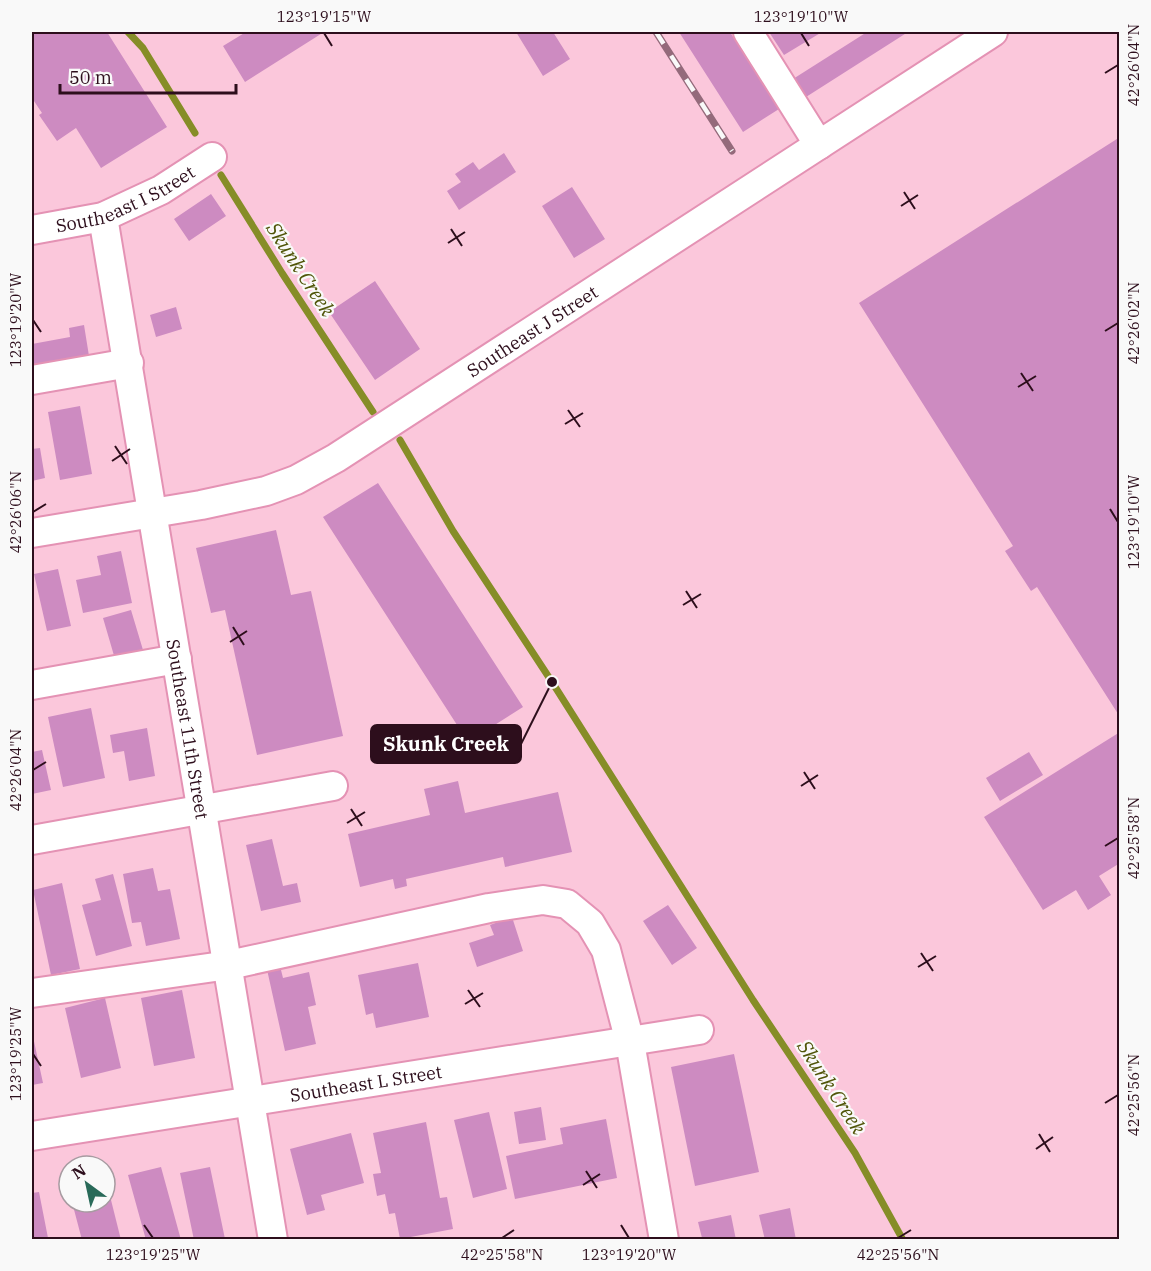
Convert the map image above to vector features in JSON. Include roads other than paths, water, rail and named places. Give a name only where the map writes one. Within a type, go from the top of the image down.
[{"type":"street","points":[[748,32],[819,145]]},
{"type":"street","name":"Southeast J Street","points":[[32,533],[266,492],[296,480],[336,458],[993,32]]},
{"type":"street","name":"Southeast I Street","points":[[32,230],[103,217],[161,190],[212,157]]},
{"type":"street","name":"Southeast 11th Street","points":[[103,217],[273,1239]]},
{"type":"street","points":[[32,380],[129,363]]},
{"type":"street","points":[[32,685],[177,659]]},
{"type":"street","points":[[32,840],[333,786]]},
{"type":"street","points":[[32,993],[229,964],[489,908],[543,900],[567,904],[590,923],[606,950],[630,1042],[664,1239]]},
{"type":"street","name":"Southeast L Street","points":[[32,1136],[699,1030]]},
{"type":"waterway","name":"Skunk Creek","points":[[128,32],[143,48],[195,133]]},
{"type":"waterway","name":"Skunk Creek","points":[[221,175],[373,412]]},
{"type":"waterway","name":"Skunk Creek","points":[[400,440],[453,531],[552,682],[753,1000],[855,1153],[903,1240]]},
{"type":"railway","points":[[656,32],[732,151]]},
{"type":"place","name":"Skunk Creek","points":[[552,682]]}]
